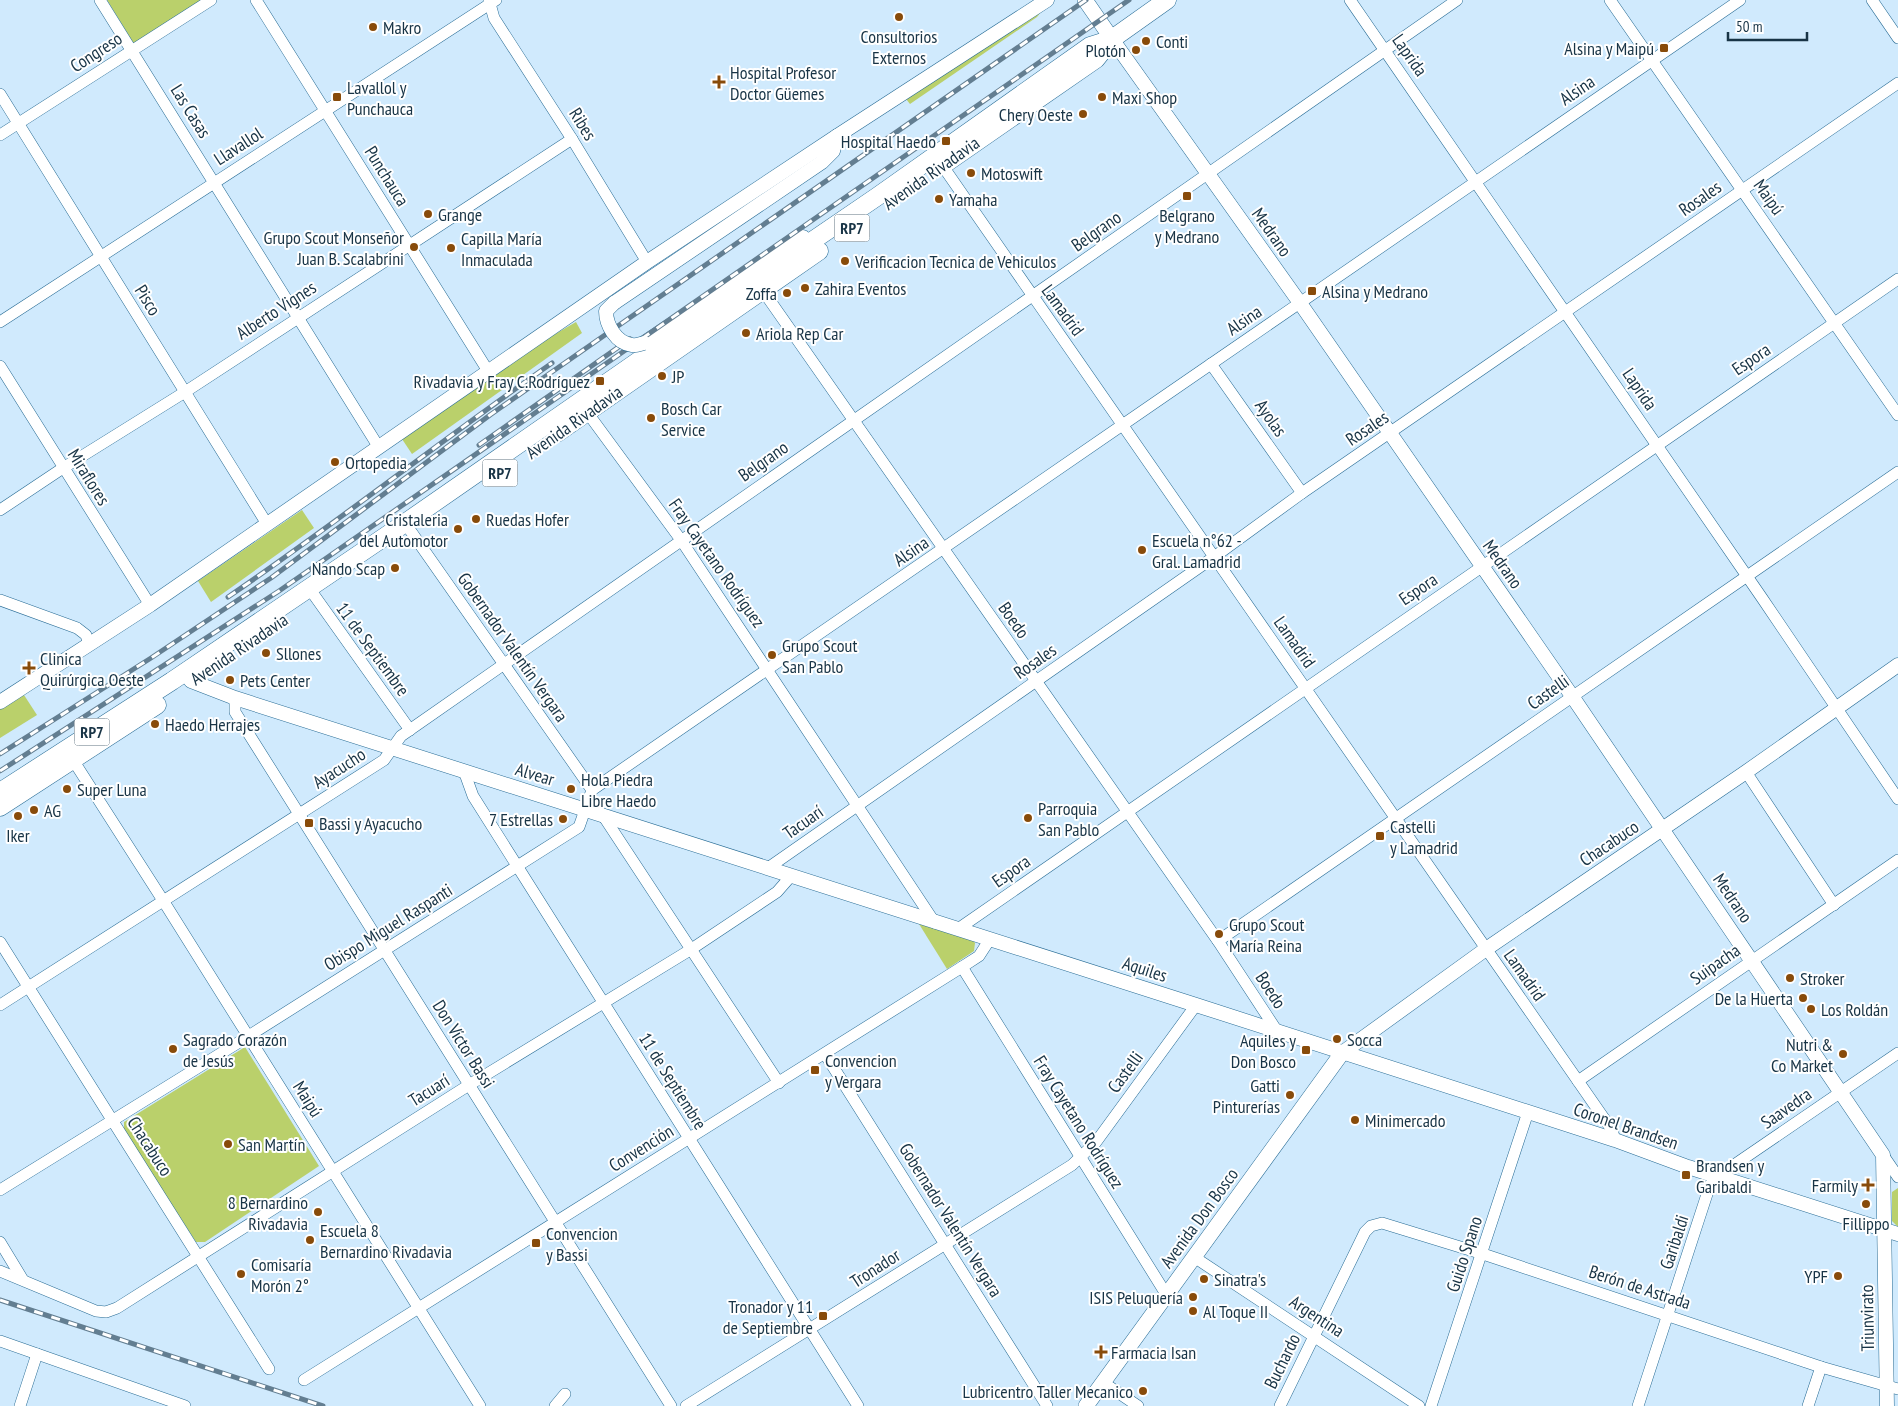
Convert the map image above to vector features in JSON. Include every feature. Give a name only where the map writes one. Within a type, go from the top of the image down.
[{"type":"main road","name":"Medrano","points":[[1085,0],[1112,39]]},
{"type":"main road","name":"Avenida Rivadavia","points":[[759,285],[942,166],[1096,59],[1112,39],[1167,0]]},
{"type":"main road","name":"Avenida Rivadavia","points":[[0,807],[73,760],[188,677],[584,408],[759,285],[878,196],[1090,46],[1112,39]]},
{"type":"main road","name":"Avenida Rivadavia","points":[[0,792],[188,677]]},
{"type":"main road","name":"Avenida Don Bosco","points":[[1086,1406],[1342,1053]]},
{"type":"street","name":"Las Casas","points":[[100,0],[378,446]]},
{"type":"street","name":"Congreso","points":[[0,135],[210,0]]},
{"type":"street","name":"Punchauca","points":[[256,0],[488,371]]},
{"type":"street","points":[[0,702],[150,605],[647,262],[1047,0]]},
{"type":"street","name":"Laprida","points":[[1350,0],[1898,799]]},
{"type":"street","name":"Belgrano","points":[[681,540],[1457,0]]},
{"type":"street","name":"Maipú","points":[[1610,0],[1898,415]]},
{"type":"street","name":"Alsina","points":[[768,670],[1740,0]]},
{"type":"street","points":[[1872,0],[1898,38]]},
{"type":"street","name":"Llavallol","points":[[0,322],[492,1]]},
{"type":"street","name":"Ribes","points":[[492,1],[494,18],[572,139],[647,262]]},
{"type":"street","name":"Medrano","points":[[1112,39],[1300,303],[1572,696],[1898,1177]]},
{"type":"street","name":"Rosales","points":[[858,804],[1214,557],[1302,493],[1898,83]]},
{"type":"street","name":"Pisco","points":[[0,94],[266,524]]},
{"type":"street","points":[[837,136],[833,151],[822,162],[614,302],[606,311],[606,320],[613,333],[623,342],[633,346],[644,343],[846,208],[878,196]]},
{"type":"street","name":"Alberto Vignes","points":[[0,510],[63,468],[185,392],[298,316],[572,139]]},
{"type":"street","name":"Lamadrid","points":[[942,166],[1306,687],[1612,1130],[1615,1140]]},
{"type":"street","name":"Espora","points":[[958,929],[1898,279]]},
{"type":"street","name":"Boedo","points":[[759,285],[1218,941],[1277,1031]]},
{"type":"street","name":"Ayolas","points":[[1211,364],[1302,493]]},
{"type":"street","name":"Miraflores","points":[[0,366],[150,605]]},
{"type":"street","name":"Fray Cayetano Rodríguez","points":[[584,408],[681,540],[858,804],[935,923]]},
{"type":"street","name":"Castelli","points":[[1218,941],[1746,575],[1898,472]]},
{"type":"street","name":"Gobernador Valentín Vergara","points":[[409,528],[592,790]]},
{"type":"street","name":"Ayacucho","points":[[0,1005],[384,760],[393,750],[398,740],[410,730],[681,540]]},
{"type":"street","name":"11 de Septiembre","points":[[312,593],[410,730]]},
{"type":"street","points":[[0,600],[77,628],[86,635],[89,645]]},
{"type":"street","name":"Chacabuco","points":[[1342,1053],[1486,949],[1746,772],[1898,665]]},
{"type":"street","points":[[592,790],[768,670]]},
{"type":"street","name":"Alvear","points":[[188,677],[234,698],[393,750],[602,814],[935,923]]},
{"type":"street","name":"Don Víctor Bassi","points":[[234,698],[235,712],[671,1406]]},
{"type":"street","name":"Maipú","points":[[73,760],[480,1406]]},
{"type":"street","name":"11 de Septiembre","points":[[464,771],[473,796],[858,1406]]},
{"type":"street","points":[[1746,772],[1834,905]]},
{"type":"street","name":"Obispo Miguel Raspanti","points":[[0,1190],[112,1122],[579,827],[592,790]]},
{"type":"street","name":"Tacuarí","points":[[768,868],[858,804]]},
{"type":"street","points":[[602,814],[690,950],[779,1082]]},
{"type":"street","name":"Suipacha","points":[[1578,1081],[1898,860]]},
{"type":"street","name":"Tacuarí","points":[[23,1280],[96,1311],[106,1312],[117,1308],[199,1258],[469,1085],[690,950],[777,892],[791,876]]},
{"type":"street","name":"Aquiles","points":[[935,923],[1342,1053]]},
{"type":"street","name":"Convención","points":[[304,1380],[962,967],[979,956],[990,939]]},
{"type":"street","name":"Chacabuco","points":[[0,942],[269,1369]]},
{"type":"street","name":"Fray Cayetano Rodríguez","points":[[962,967],[1166,1294]]},
{"type":"street","name":"Castelli","points":[[1080,1158],[1096,1142],[1196,1005]]},
{"type":"street","name":"Coronel Brandsen","points":[[1342,1053],[1615,1140],[1688,1167],[1891,1232]]},
{"type":"street","name":"Saavedra","points":[[1718,1176],[1898,1053]]},
{"type":"street","name":"Gobernador Valentín Vergara","points":[[825,1054],[1047,1406]]},
{"type":"street","name":"Guido Spano","points":[[1431,1406],[1483,1254],[1528,1112]]},
{"type":"street","points":[[1883,1155],[1891,1232]]},
{"type":"street","name":"Tronador","points":[[686,1406],[811,1330],[1072,1165],[1080,1158]]},
{"type":"street","name":"Garibaldi","points":[[1638,1406],[1710,1185],[1718,1176]]},
{"type":"street","name":"Berón de Astrada","points":[[1371,1226],[1382,1223],[1483,1254],[1821,1366],[1892,1387]]},
{"type":"street","name":"Buchardo","points":[[1280,1406],[1365,1232],[1371,1226]]},
{"type":"street","name":"Triunvirato","points":[[1886,1406],[1892,1387],[1891,1232]]},
{"type":"street","points":[[0,1242],[23,1280]]},
{"type":"street","name":"Argentina","points":[[1194,1257],[1419,1406]]},
{"type":"street","points":[[0,1271],[23,1280]]},
{"type":"street","points":[[0,1341],[185,1406]]},
{"type":"street","points":[[20,1406],[37,1354]]},
{"type":"street","points":[[1808,1406],[1821,1366]]},
{"type":"street","points":[[1104,1383],[1138,1406]]},
{"type":"street","points":[[555,1406],[565,1394]]},
{"type":"green space","points":[[107,0],[202,0],[134,44]]},
{"type":"green space","points":[[1041,12],[1037,17],[910,104],[906,99]]},
{"type":"green space","points":[[576,322],[582,333],[412,454],[402,439],[524,352]]},
{"type":"green space","points":[[302,510],[314,528],[211,602],[198,581]]},
{"type":"green space","points":[[24,695],[37,715],[0,738],[0,709]]},
{"type":"green space","points":[[919,924],[973,940],[975,943],[974,951],[947,969]]},
{"type":"green space","points":[[245,1047],[319,1166],[205,1242],[196,1242],[124,1132],[124,1122]]},
{"type":"green space","points":[[1898,1188],[1898,1227],[1892,1221],[1892,1192]]},
{"type":"railway","points":[[0,754],[151,658],[271,578],[490,415],[1086,0]]},
{"type":"railway","points":[[0,771],[279,591],[1129,0]]},
{"type":"railway","points":[[479,445],[630,339]]},
{"type":"railway","points":[[228,597],[552,363]]},
{"type":"railway","points":[[0,1300],[323,1406]]},
{"type":"place","name":"Consultorios Externos","points":[[899,17]]},
{"type":"place","name":"Makro","points":[[373,27]]},
{"type":"place","name":"Conti","points":[[1146,41]]},
{"type":"place","name":"Alsina y Maipú","points":[[1664,48]]},
{"type":"place","name":"Plotón","points":[[1136,50]]},
{"type":"place","name":"Hospital Profesor Doctor Güemes","points":[[719,82]]},
{"type":"place","name":"Lavallol y Punchauca","points":[[337,97]]},
{"type":"place","name":"Maxi Shop","points":[[1102,97]]},
{"type":"place","name":"Chery Oeste","points":[[1083,114]]},
{"type":"place","name":"Hospital Haedo","points":[[946,141]]},
{"type":"place","name":"Motoswift","points":[[971,173]]},
{"type":"place","name":"Belgrano y Medrano","points":[[1187,196]]},
{"type":"place","name":"Yamaha","points":[[939,199]]},
{"type":"place","name":"Grange","points":[[428,214]]},
{"type":"place","name":"Grupo Scout Monseñor Juan B. Scalabrini","points":[[414,247]]},
{"type":"place","name":"Capilla María Inmaculada","points":[[451,248]]},
{"type":"place","name":"Verificacion Tecnica de Vehiculos","points":[[845,261]]},
{"type":"place","name":"Zahira Eventos","points":[[805,288]]},
{"type":"place","name":"Alsina y Medrano","points":[[1312,291]]},
{"type":"place","name":"Zoffa","points":[[787,293]]},
{"type":"place","name":"Ariola Rep Car","points":[[746,333]]},
{"type":"place","name":"JP","points":[[662,376]]},
{"type":"place","name":"Rivadavia y Fray C.Rodríguez","points":[[600,381]]},
{"type":"place","name":"Bosch Car Service","points":[[651,418]]},
{"type":"place","name":"Ortopedia","points":[[335,462]]},
{"type":"place","name":"Ruedas Hofer","points":[[476,519]]},
{"type":"place","name":"Cristaleria del Automotor","points":[[458,529]]},
{"type":"place","name":"Escuela n°62 - Gral. Lamadrid","points":[[1142,550]]},
{"type":"place","name":"Nando Scap","points":[[395,568]]},
{"type":"place","name":"Sllones","points":[[266,653]]},
{"type":"place","name":"Grupo Scout San Pablo","points":[[772,655]]},
{"type":"place","name":"Clinica Quirúrgica Oeste","points":[[29,668]]},
{"type":"place","name":"Pets Center","points":[[230,680]]},
{"type":"place","name":"Haedo Herrajes","points":[[155,724]]},
{"type":"place","name":"Super Luna","points":[[67,789]]},
{"type":"place","name":"Hola Piedra Libre Haedo","points":[[571,789]]},
{"type":"place","name":"AG","points":[[34,810]]},
{"type":"place","name":"Iker","points":[[18,816]]},
{"type":"place","name":"Parroquia San Pablo","points":[[1028,818]]},
{"type":"place","name":"7 Estrellas","points":[[563,819]]},
{"type":"place","name":"Bassi y Ayacucho","points":[[309,823]]},
{"type":"place","name":"Castelli y Lamadrid","points":[[1380,836]]},
{"type":"place","name":"Grupo Scout María Reina","points":[[1219,934]]},
{"type":"place","name":"Stroker","points":[[1790,978]]},
{"type":"place","name":"De la Huerta","points":[[1803,998]]},
{"type":"place","name":"Los Roldán","points":[[1811,1009]]},
{"type":"place","name":"Socca","points":[[1337,1039]]},
{"type":"place","name":"Sagrado Corazón de Jesús","points":[[173,1049]]},
{"type":"place","name":"Aquiles y Don Bosco","points":[[1306,1050]]},
{"type":"place","name":"Nutri & Co Market","points":[[1843,1054]]},
{"type":"place","name":"Convencion y Vergara","points":[[815,1070]]},
{"type":"place","name":"Gatti Pinturerías","points":[[1290,1095]]},
{"type":"place","name":"Minimercado","points":[[1355,1120]]},
{"type":"place","name":"San Martín","points":[[228,1144]]},
{"type":"place","name":"Brandsen y Garibaldi","points":[[1686,1175]]},
{"type":"place","name":"Farmily","points":[[1868,1185]]},
{"type":"place","name":"Fillippo","points":[[1866,1204]]},
{"type":"place","name":"8 Bernardino Rivadavia","points":[[318,1212]]},
{"type":"place","name":"Escuela 8 Bernardino Rivadavia","points":[[310,1240]]},
{"type":"place","name":"Convencion y Bassi","points":[[536,1243]]},
{"type":"place","name":"Comisaría Morón 2°","points":[[241,1274]]},
{"type":"place","name":"YPF","points":[[1838,1276]]},
{"type":"place","name":"Sinatra's","points":[[1204,1279]]},
{"type":"place","name":"ISIS Peluquería","points":[[1193,1297]]},
{"type":"place","name":"Al Toque II","points":[[1193,1311]]},
{"type":"place","name":"Tronador y 11 de Septiembre","points":[[823,1316]]},
{"type":"place","name":"Farmacia Isan","points":[[1101,1352]]},
{"type":"place","name":"Lubricentro Taller Mecanico","points":[[1143,1391]]}]
